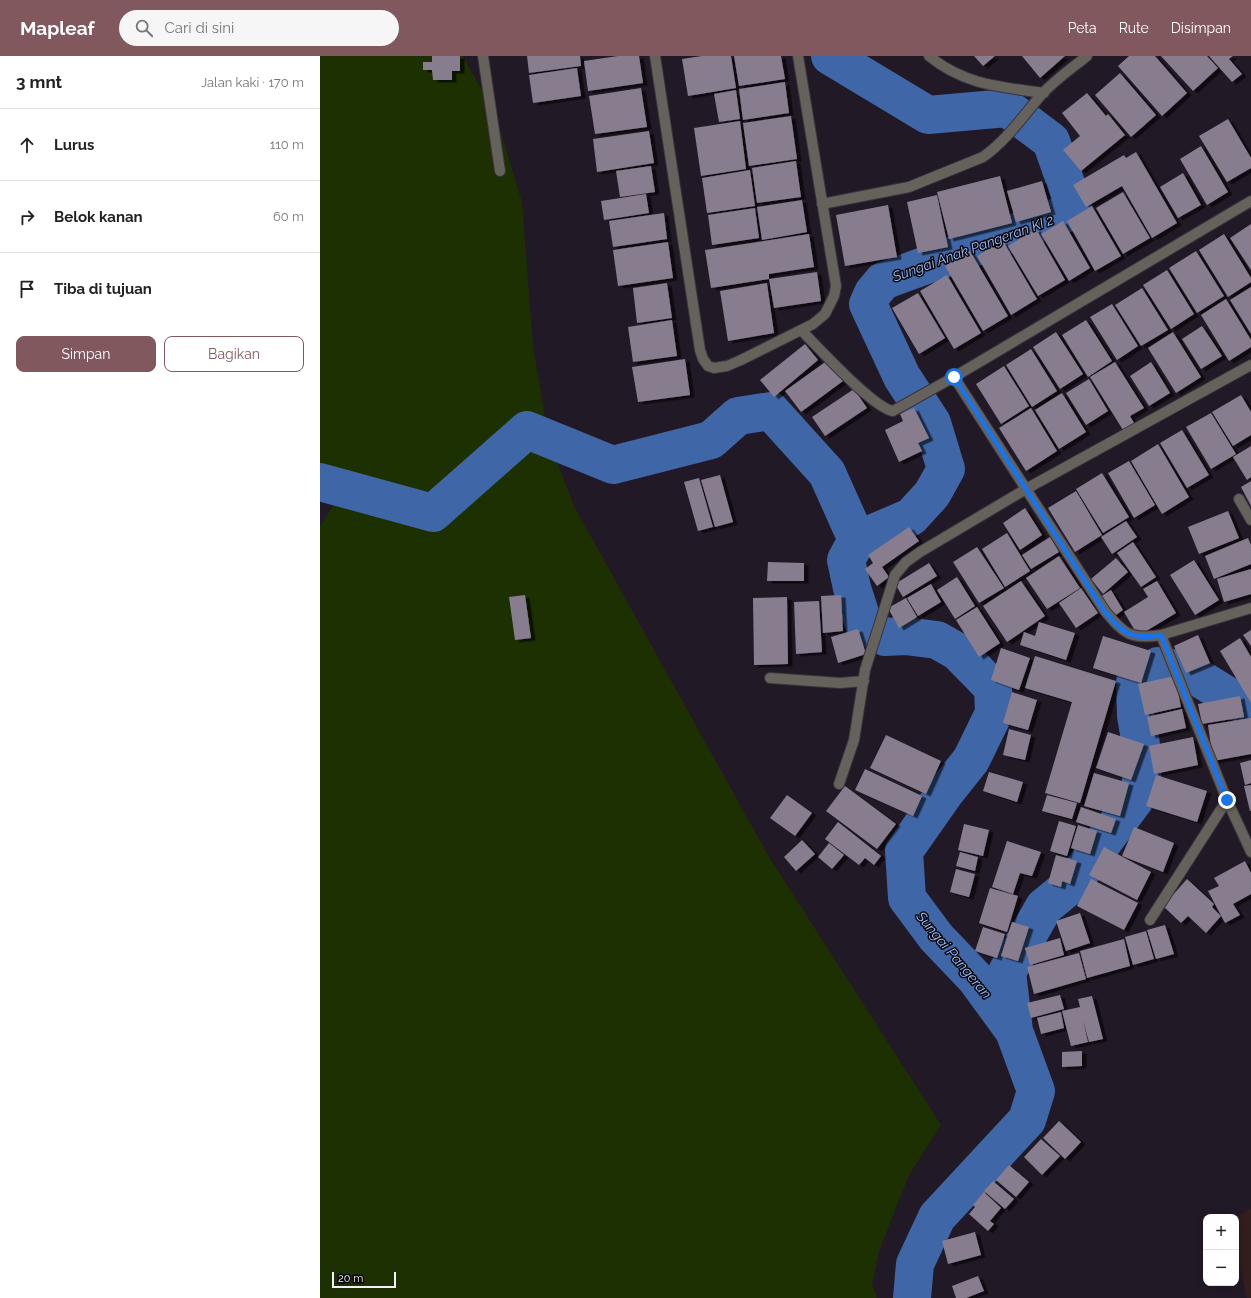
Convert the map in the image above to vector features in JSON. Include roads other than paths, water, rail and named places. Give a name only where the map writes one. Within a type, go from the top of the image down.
[{"type":"street","points":[[483,56],[500,170]]},
{"type":"street","points":[[655,56],[700,350],[703,359],[708,366],[714,368],[727,366],[742,360],[813,324],[826,314],[834,296],[836,286],[798,56]]},
{"type":"street","points":[[929,56],[953,73],[974,81],[1044,93]]},
{"type":"street","points":[[822,204],[909,187],[983,157],[994,150],[1044,93],[1087,56]]},
{"type":"street","points":[[801,330],[866,396],[885,409],[893,411],[954,377],[1251,201]]},
{"type":"street","points":[[839,784],[854,740],[865,670],[895,575],[906,562],[920,552],[1026,489],[1251,365]]},
{"type":"street","points":[[954,377],[1105,612],[1124,631],[1138,637],[1161,635],[1251,608]]},
{"type":"street","points":[[1239,499],[1251,520]]},
{"type":"street","points":[[1161,635],[1227,800],[1251,852]]},
{"type":"street","points":[[770,678],[840,683],[864,681]]},
{"type":"street","points":[[1150,920],[1227,800]]},
{"type":"waterway","name":"Sungai Anak Pangeran KI 2","points":[[830,56],[928,115],[1007,108],[1051,141],[1073,203],[1065,214],[883,281],[873,293],[868,304],[902,377],[932,423],[946,469],[932,494],[911,517],[857,540]]},
{"type":"waterway","points":[[320,482],[433,513],[527,430],[613,465],[711,440],[738,416],[771,411],[827,473],[857,540]]},
{"type":"waterway","name":"Sungai Pangeran","points":[[857,540],[846,560],[852,588],[864,625],[885,637],[905,636],[937,640],[958,652],[993,688],[994,713],[971,760],[944,794],[904,851],[907,898],[936,937],[976,979],[1014,1031],[1036,1091],[1027,1120],[937,1217],[915,1264],[912,1298]]},
{"type":"waterway","points":[[1014,1031],[1007,972],[1044,907],[1072,884],[1139,794],[1144,762],[1136,716],[1135,682],[1158,666],[1186,670],[1251,710]]}]
